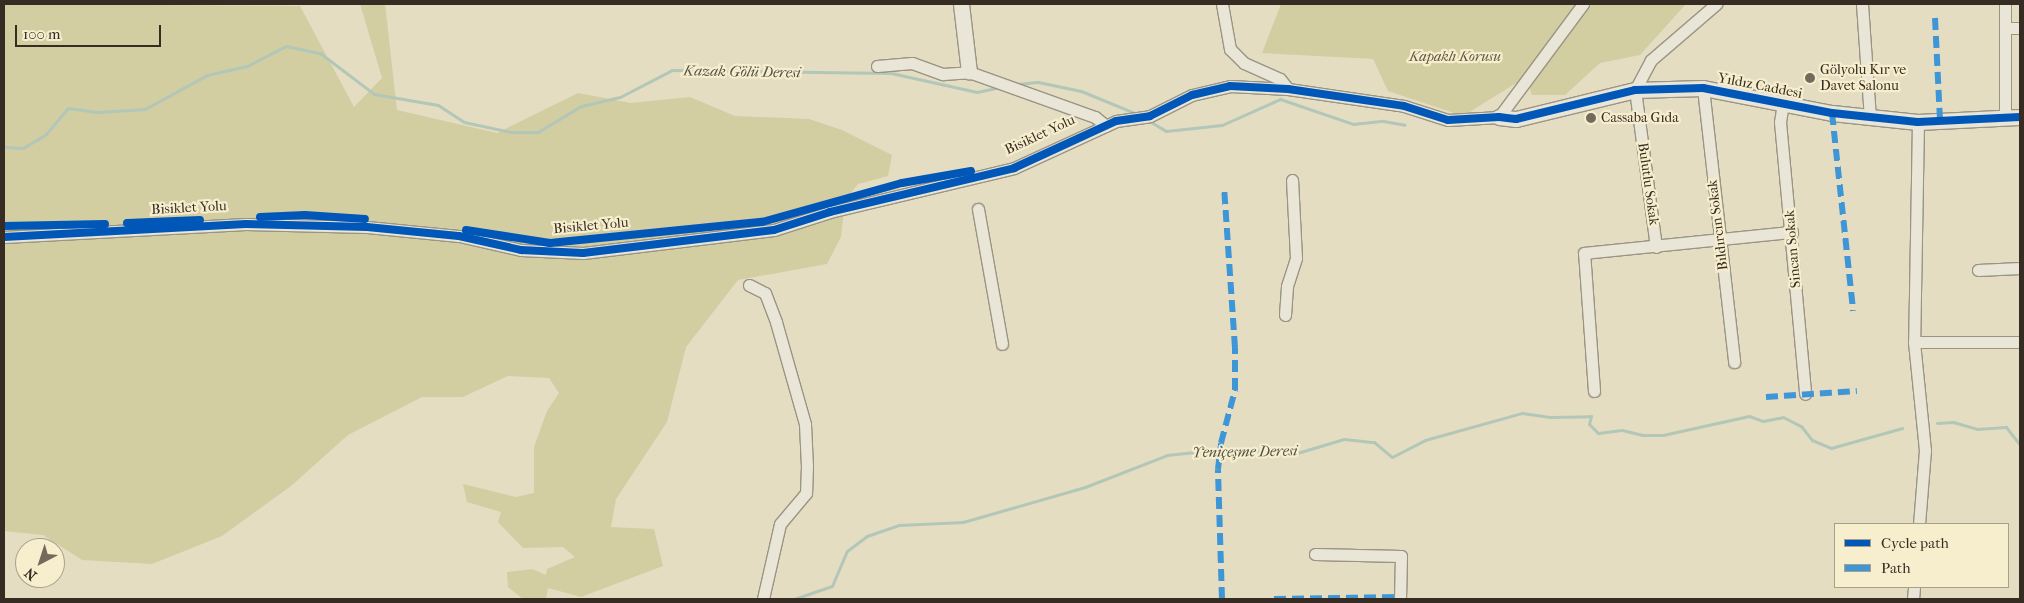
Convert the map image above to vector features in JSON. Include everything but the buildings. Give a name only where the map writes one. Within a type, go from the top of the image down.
[{"type":"street","points":[[961,4],[969,72]]},
{"type":"street","points":[[1222,4],[1230,49],[1244,63],[1280,79],[1288,89]]},
{"type":"street","points":[[4,237],[246,224],[367,227],[458,236],[521,250],[582,253],[774,230],[830,212],[1014,168],[1106,126],[1150,116],[1192,95],[1230,86],[1288,89],[1404,106],[1448,120],[1499,117],[1583,4]]},
{"type":"street","points":[[1635,90],[1651,60],[1716,4]]},
{"type":"street","points":[[1862,4],[1870,117]]},
{"type":"street","points":[[2005,4],[2005,117]]},
{"type":"street","points":[[2006,28],[2020,28]]},
{"type":"street","points":[[877,66],[912,63],[943,74],[969,72],[1095,117],[1106,126]]},
{"type":"street","name":"Yıldız Caddesi","points":[[1499,117],[1516,120],[1635,90],[1703,88],[1870,117],[1918,122],[2020,117]]},
{"type":"street","name":"Bıldırcın Sokak","points":[[1703,88],[1734,362]]},
{"type":"street","name":"Bulutlu Sokak","points":[[1635,90],[1656,247]]},
{"type":"street","name":"Sincan Sokak","points":[[1783,103],[1780,122],[1792,232],[1804,394]]},
{"type":"street","points":[[1918,122],[1914,342],[1925,450],[1919,523]]},
{"type":"street","points":[[1284,315],[1287,286],[1296,258],[1292,180]]},
{"type":"street","points":[[978,209],[1002,344]]},
{"type":"street","points":[[1594,391],[1584,254],[1792,232]]},
{"type":"street","points":[[1978,270],[2020,268]]},
{"type":"street","points":[[749,285],[765,293],[776,322],[805,424],[807,466],[806,493],[780,524],[763,599]]},
{"type":"street","points":[[1914,342],[2020,342]]},
{"type":"street","points":[[1315,554],[1401,556],[1400,599]]},
{"type":"green space","points":[[4,4],[300,6],[354,107],[382,78],[360,4],[385,4],[397,110],[497,133],[578,93],[631,103],[690,97],[735,116],[809,119],[842,130],[892,155],[888,176],[858,184],[845,200],[841,237],[827,264],[738,280],[686,347],[667,422],[616,499],[611,527],[654,529],[663,566],[581,597],[548,588],[546,599],[523,599],[508,587],[507,572],[532,569],[546,575],[547,569],[575,557],[563,547],[523,548],[498,522],[501,512],[467,502],[463,484],[516,497],[534,493],[534,447],[547,411],[559,393],[549,378],[508,376],[463,397],[422,397],[348,435],[291,486],[222,536],[152,564],[82,560],[65,549],[65,538],[48,538],[43,535],[4,531]]},
{"type":"green space","name":"Kapaklı Korusu","points":[[1281,4],[1686,4],[1640,55],[1600,63],[1565,95],[1532,95],[1526,77],[1463,116],[1388,91],[1373,59],[1262,53]]},
{"type":"waterway","name":"Kazak Gölü Deresi","points":[[4,147],[23,148],[46,134],[68,108],[98,112],[145,109],[207,75],[247,66],[286,46],[320,53],[374,94],[438,105],[464,122],[511,132],[538,132],[581,106],[620,97],[672,70],[891,73],[977,92],[1000,87]]},
{"type":"waterway","name":"Kazak Gölü Deresi","points":[[1016,84],[1038,82],[1081,91],[1137,114]]},
{"type":"waterway","name":"Kazak Gölü Deresi","points":[[1146,119],[1166,131],[1222,125],[1280,99],[1353,124],[1383,121],[1405,125]]},
{"type":"waterway","name":"Yeniçeşme Deresi","points":[[794,599],[832,586],[847,551],[867,536],[899,525],[963,522],[1085,487],[1167,455],[1223,449],[1297,453],[1344,439],[1374,442],[1392,457],[1425,440],[1522,413],[1552,417],[1591,416],[1589,424],[1598,433],[1622,430],[1642,435],[1663,435],[1749,416],[1763,421],[1783,417],[1801,426],[1812,440],[1831,448],[1902,428]]},
{"type":"waterway","name":"Yeniçeşme Deresi","points":[[1937,423],[1953,422],[1977,429],[2006,427],[2020,445]]},
{"type":"marked path","points":[[1935,18],[1940,120]]},
{"type":"marked path","points":[[1832,113],[1853,311]]},
{"type":"marked path","points":[[1222,599],[1218,469],[1221,443],[1235,390],[1235,348],[1224,187]]},
{"type":"marked path","points":[[1766,397],[1857,391]]},
{"type":"marked path","points":[[1274,599],[1400,597]]},
{"type":"cycle path","name":"Bisiklet Yolu","points":[[4,237],[246,224],[367,227],[459,236],[521,250],[583,253],[774,230],[830,212],[1014,168],[1116,121],[1150,116],[1192,95],[1230,86],[1288,89],[1404,106],[1448,120],[1499,117],[1516,119],[1635,90],[1703,88],[1832,113],[1918,122],[2020,117]]},
{"type":"cycle path","name":"Bisiklet Yolu","points":[[466,230],[550,243],[762,222],[902,183],[971,171]]},
{"type":"cycle path","points":[[260,217],[305,215],[365,219]]},
{"type":"cycle path","name":"Bisiklet Yolu","points":[[127,223],[200,220]]},
{"type":"cycle path","points":[[4,226],[105,224]]},
{"type":"place","name":"Gölyolu Kır ve Davet Salonu","points":[[1810,78]]},
{"type":"place","name":"Cassaba Gıda","points":[[1591,118]]}]
